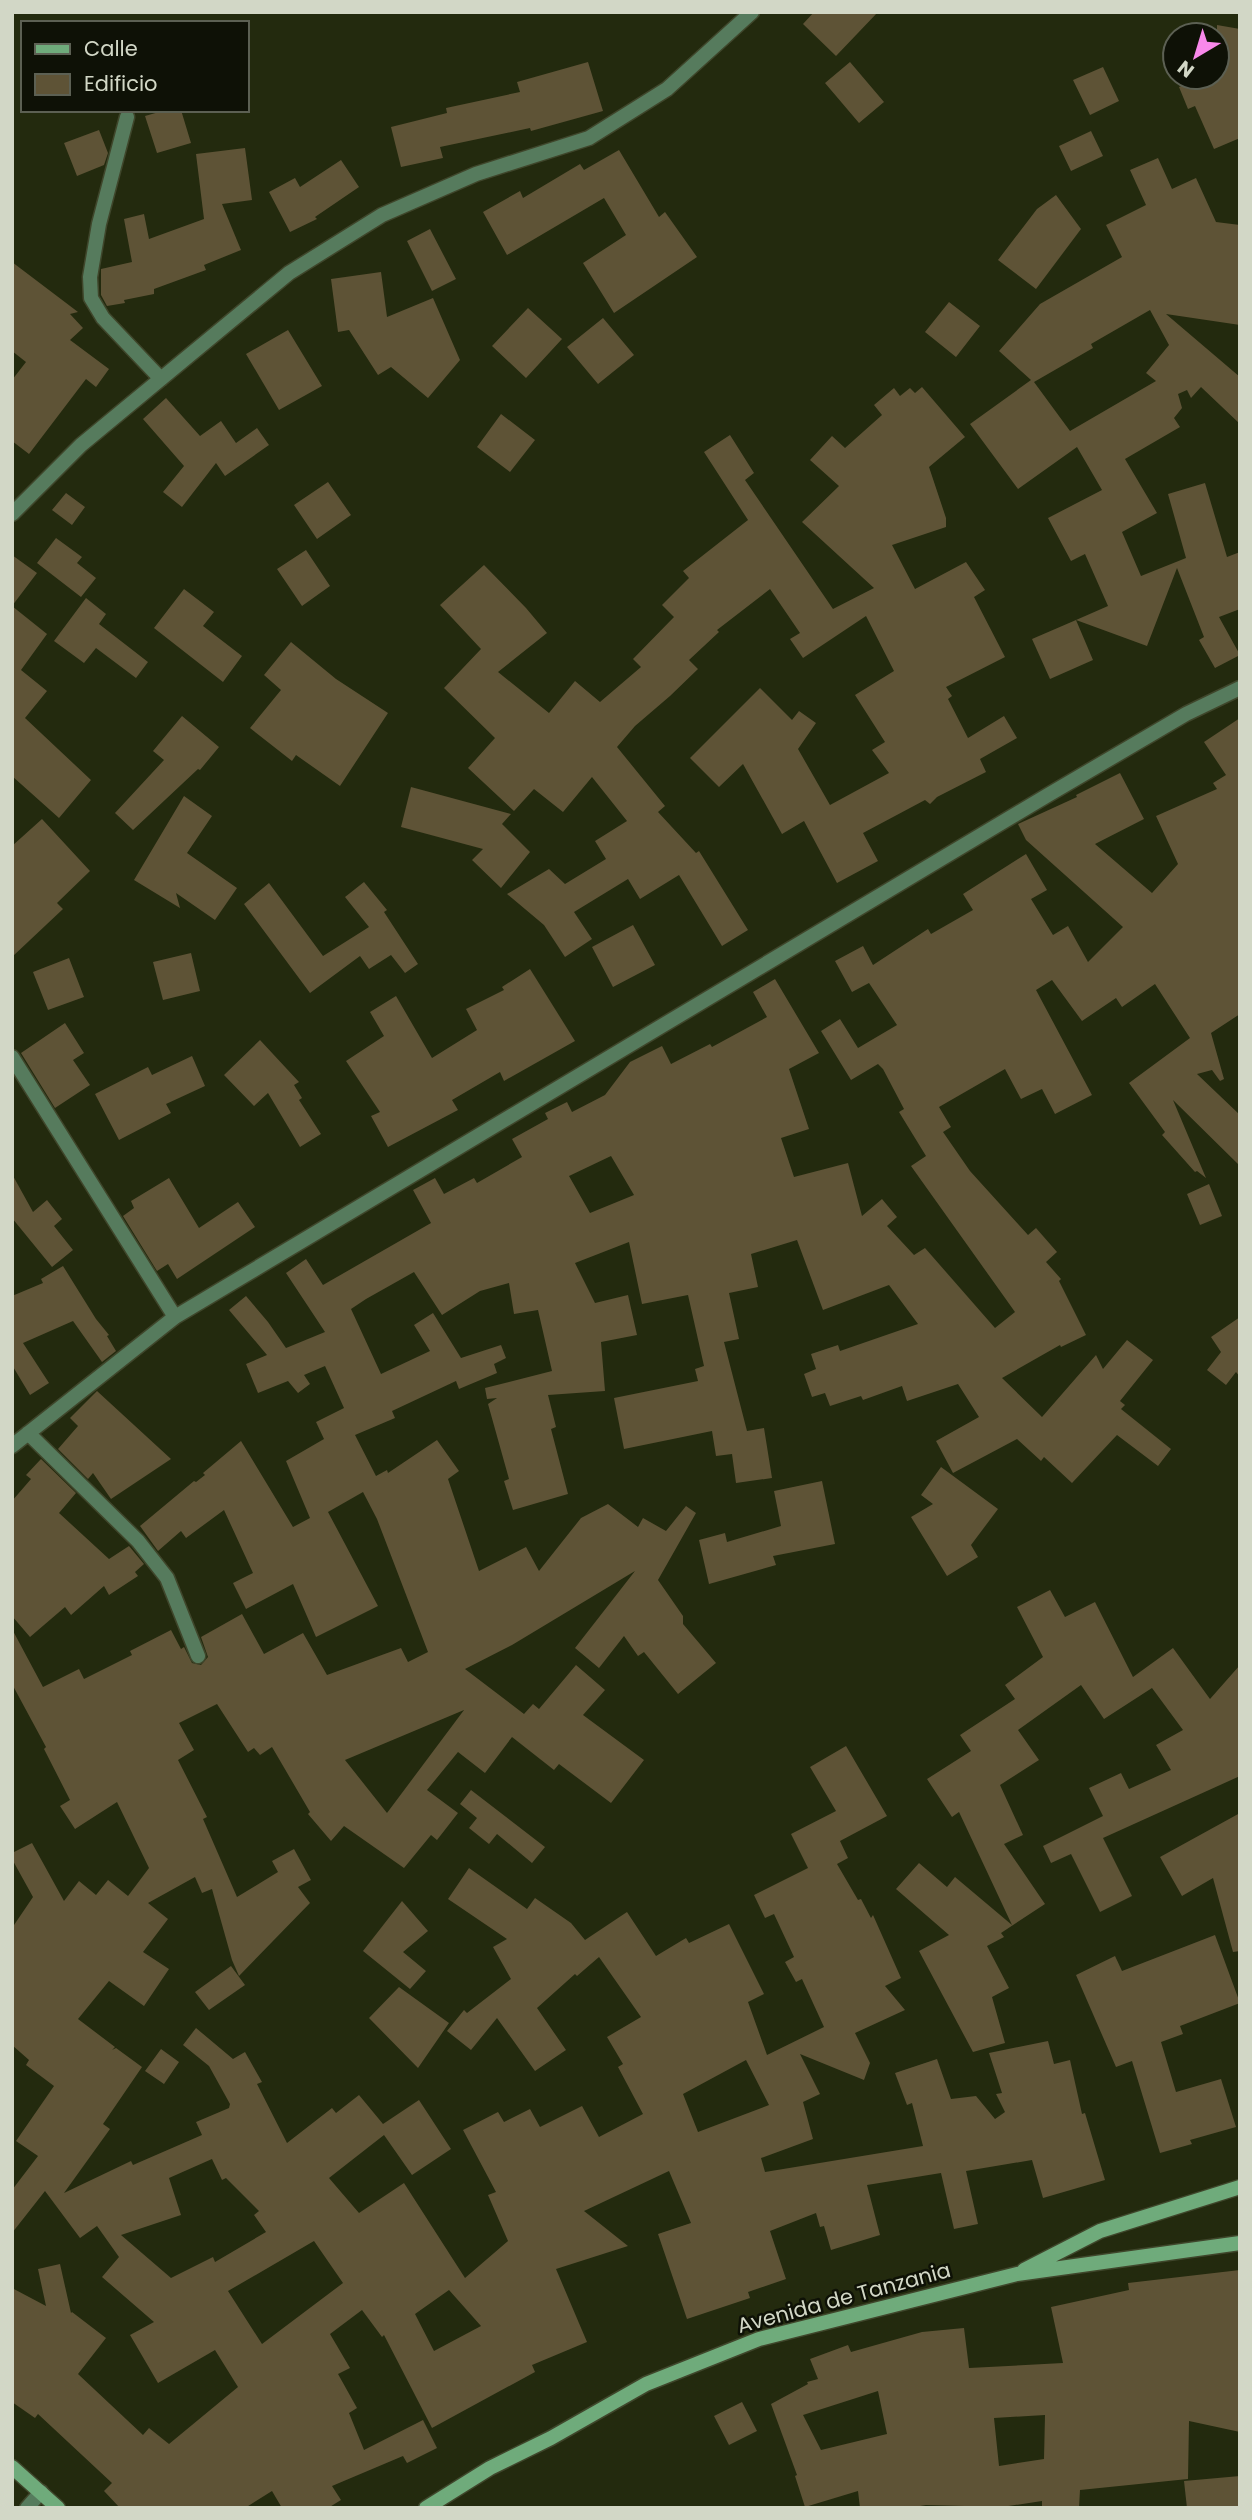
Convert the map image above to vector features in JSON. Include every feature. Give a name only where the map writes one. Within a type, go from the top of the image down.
[{"type":"main road","points":[[1017,2274],[1100,2231],[1240,2187]]},
{"type":"main road","points":[[1017,2274],[1240,2243]]},
{"type":"main road","name":"Avenida de Tanzania","points":[[426,2508],[490,2468],[551,2438],[646,2384],[746,2344],[1017,2274]]},
{"type":"main road","points":[[12,2467],[58,2508]]},
{"type":"street","points":[[12,514],[81,445],[289,273],[370,222],[476,174],[589,138],[667,89],[751,12]]},
{"type":"street","points":[[127,117],[99,224],[90,277],[91,298],[103,318],[161,379]]},
{"type":"street","points":[[12,1446],[176,1318],[1106,761],[1186,714],[1240,688]]},
{"type":"street","points":[[12,1057],[176,1318]]},
{"type":"street","points":[[28,1433],[138,1541],[167,1578],[198,1656]]},
{"type":"street","points":[[27,2508],[41,2492]]},
{"type":"building","points":[[814,12],[878,12],[836,56],[803,24]]},
{"type":"building","points":[[1231,27],[1240,29],[1240,138],[1214,149],[1195,106],[1188,109],[1181,91],[1231,91]]},
{"type":"building","points":[[588,62],[603,111],[531,131],[530,128],[440,147],[443,158],[401,167],[391,127],[447,113],[446,108],[520,92],[517,82]]},
{"type":"building","points":[[850,62],[884,102],[859,123],[825,83]]},
{"type":"building","points":[[1103,67],[1119,101],[1090,115],[1073,80]]},
{"type":"building","points":[[159,112],[182,112],[191,143],[157,153],[145,116]]},
{"type":"building","points":[[99,130],[108,153],[104,165],[77,176],[64,143]]},
{"type":"building","points":[[1091,131],[1103,156],[1071,171],[1059,146]]},
{"type":"building","points":[[245,148],[252,200],[222,204],[241,250],[204,265],[206,270],[154,289],[154,294],[107,306],[101,295],[101,269],[132,262],[124,219],[144,214],[149,239],[204,219],[196,154]]},
{"type":"building","points":[[619,150],[659,217],[665,212],[697,257],[614,313],[583,263],[626,235],[604,198],[507,255],[483,212],[520,191],[523,198],[580,164],[584,170]]},
{"type":"building","points":[[1158,158],[1172,189],[1196,178],[1216,222],[1240,225],[1240,325],[1166,314],[1240,377],[1240,424],[1201,387],[1191,398],[1187,390],[1178,394],[1182,408],[1174,418],[1180,427],[1125,459],[1157,513],[1122,532],[1141,576],[1186,558],[1168,494],[1205,483],[1227,557],[1240,552],[1240,609],[1219,617],[1240,655],[1215,668],[1199,640],[1204,637],[1177,568],[1147,646],[1076,620],[1108,606],[1085,554],[1071,561],[1048,518],[1102,490],[1077,447],[1018,489],[970,424],[1031,380],[999,351],[1040,304],[1122,257],[1106,225],[1146,205],[1130,170]],"holes":[[[1150,310],[1169,345],[1146,373],[1156,381],[1070,431],[1034,382],[1093,348],[1091,344]]]},
{"type":"building","points":[[341,160],[359,187],[315,217],[317,219],[290,232],[269,192],[295,178],[300,187]]},
{"type":"building","points":[[1056,195],[1081,229],[1036,289],[998,260],[1037,209]]},
{"type":"building","points":[[430,229],[456,279],[432,291],[407,241]]},
{"type":"building","points":[[12,262],[78,312],[70,314],[83,328],[70,340],[109,369],[96,387],[86,379],[29,454],[12,441],[12,380],[26,362],[12,351]]},
{"type":"building","points":[[381,272],[387,317],[433,298],[460,360],[428,398],[391,367],[378,375],[349,330],[338,332],[331,279]]},
{"type":"building","points":[[949,302],[980,326],[956,357],[925,332]]},
{"type":"building","points":[[528,308],[562,339],[526,378],[492,346]]},
{"type":"building","points":[[603,318],[634,355],[598,384],[567,347]]},
{"type":"building","points":[[288,330],[322,386],[279,410],[246,354]]},
{"type":"building","points":[[922,387],[965,437],[929,467],[946,518],[946,527],[892,545],[915,589],[966,562],[985,590],[974,597],[1005,657],[946,687],[952,696],[948,699],[968,738],[1004,716],[1017,738],[980,759],[986,772],[937,797],[930,804],[925,800],[863,833],[878,861],[837,883],[804,821],[782,834],[743,764],[719,787],[690,758],[760,688],[792,720],[799,711],[816,723],[798,749],[830,805],[889,773],[872,750],[885,742],[855,695],[894,671],[866,616],[803,658],[790,639],[800,633],[770,589],[717,630],[719,632],[689,660],[698,669],[635,726],[617,747],[665,806],[658,812],[696,853],[699,851],[748,930],[722,946],[679,875],[640,899],[628,879],[574,912],[592,939],[565,957],[544,925],[507,894],[549,869],[565,884],[606,859],[595,841],[627,821],[592,777],[563,812],[534,789],[514,811],[468,768],[495,738],[444,688],[481,649],[440,605],[484,565],[547,633],[498,672],[549,713],[575,681],[600,702],[641,667],[633,659],[674,617],[662,605],[689,578],[683,571],[748,520],[704,452],[730,435],[754,473],[745,480],[833,609],[874,588],[802,522],[839,486],[810,460],[832,436],[845,448],[882,415],[874,405],[894,388],[900,396],[910,388],[915,393]]},
{"type":"building","points":[[166,398],[200,436],[221,421],[236,443],[257,428],[269,445],[225,476],[216,463],[182,507],[163,492],[184,466],[143,419]]},
{"type":"building","points":[[501,414],[535,440],[510,472],[477,447]]},
{"type":"building","points":[[328,482],[351,515],[317,539],[294,505]]},
{"type":"building","points":[[66,493],[85,507],[72,525],[52,510]]},
{"type":"building","points":[[56,538],[82,557],[77,563],[96,578],[81,597],[37,563]]},
{"type":"building","points":[[306,550],[330,586],[302,606],[277,569]]},
{"type":"building","points":[[12,555],[37,573],[12,606]]},
{"type":"building","points":[[184,589],[214,612],[203,626],[242,656],[223,682],[154,628]]},
{"type":"building","points":[[86,598],[106,614],[99,624],[148,662],[136,678],[96,648],[84,663],[54,641]]},
{"type":"building","points":[[12,606],[47,634],[21,670],[47,691],[25,718],[91,780],[59,818],[12,776]]},
{"type":"building","points":[[1076,620],[1093,660],[1050,679],[1032,639]]},
{"type":"building","points":[[291,642],[336,679],[388,713],[340,786],[296,755],[292,761],[250,728],[281,690],[264,675]]},
{"type":"building","points":[[182,716],[219,747],[200,770],[133,830],[115,813],[164,760],[153,751]]},
{"type":"building","points":[[1240,718],[1240,1014],[1211,1033],[1224,1079],[1220,1081],[1212,1070],[1197,1074],[1240,1115],[1240,1166],[1173,1100],[1206,1178],[1195,1172],[1162,1135],[1165,1132],[1129,1083],[1190,1038],[1155,984],[1122,1007],[1116,998],[1082,1021],[1052,980],[1036,990],[1092,1095],[1055,1114],[1042,1089],[1021,1099],[1005,1069],[939,1107],[951,1127],[943,1132],[970,1171],[1028,1235],[1036,1228],[1057,1252],[1046,1262],[1061,1279],[1059,1281],[1086,1335],[1061,1347],[1060,1345],[1002,1378],[1042,1417],[1096,1355],[1103,1369],[1127,1340],[1153,1360],[1120,1401],[1125,1405],[1121,1409],[1171,1449],[1158,1466],[1117,1435],[1072,1483],[1044,1457],[1041,1461],[1017,1439],[953,1473],[936,1441],[979,1417],[958,1384],[907,1401],[902,1386],[863,1400],[861,1396],[830,1406],[825,1393],[812,1397],[804,1374],[816,1369],[811,1354],[838,1345],[840,1351],[918,1324],[889,1285],[823,1310],[797,1240],[751,1254],[758,1287],[729,1293],[739,1339],[724,1342],[747,1431],[764,1428],[772,1478],[736,1483],[732,1454],[716,1456],[712,1431],[624,1449],[614,1398],[698,1381],[695,1369],[704,1366],[688,1295],[642,1304],[629,1242],[575,1263],[595,1303],[628,1295],[637,1335],[601,1342],[605,1391],[548,1395],[556,1427],[551,1429],[568,1494],[513,1510],[504,1481],[509,1479],[488,1404],[497,1398],[487,1399],[485,1388],[552,1371],[538,1310],[514,1314],[509,1283],[480,1291],[442,1315],[414,1272],[366,1299],[351,1309],[381,1374],[430,1351],[414,1325],[433,1313],[461,1358],[501,1345],[506,1358],[494,1364],[497,1373],[459,1389],[456,1381],[392,1411],[395,1418],[355,1435],[376,1476],[387,1470],[388,1473],[437,1440],[459,1471],[448,1479],[479,1571],[526,1547],[539,1571],[581,1518],[608,1504],[638,1527],[643,1518],[666,1531],[686,1506],[696,1513],[658,1580],[683,1616],[683,1624],[716,1663],[678,1694],[644,1652],[638,1656],[624,1636],[599,1668],[575,1648],[635,1571],[512,1645],[465,1669],[524,1714],[533,1704],[539,1709],[576,1665],[605,1690],[583,1715],[644,1760],[611,1803],[559,1764],[554,1770],[512,1737],[485,1773],[458,1752],[427,1790],[458,1813],[437,1840],[431,1835],[404,1868],[344,1826],[331,1841],[308,1814],[310,1812],[272,1747],[260,1755],[254,1748],[248,1752],[217,1704],[179,1723],[194,1750],[178,1760],[207,1817],[203,1819],[237,1897],[278,1872],[272,1861],[294,1849],[311,1880],[298,1887],[310,1903],[239,1976],[212,1889],[202,1893],[195,1877],[148,1903],[168,1919],[143,1952],[169,1969],[144,2006],[109,1981],[78,2019],[115,2047],[112,2050],[116,2048],[142,2067],[103,2124],[110,2129],[64,2193],[131,2161],[133,2165],[202,2135],[196,2122],[229,2108],[230,2104],[209,2066],[183,2045],[196,2028],[233,2059],[245,2052],[262,2082],[257,2084],[287,2143],[332,2108],[336,2113],[359,2095],[383,2124],[419,2100],[451,2149],[412,2175],[384,2135],[329,2178],[359,2213],[404,2183],[465,2278],[508,2241],[488,2195],[496,2192],[463,2130],[498,2112],[504,2122],[530,2109],[540,2127],[582,2106],[599,2137],[643,2114],[618,2067],[623,2064],[607,2037],[641,2017],[599,1957],[577,1976],[575,1974],[537,2008],[566,2050],[535,2071],[497,2018],[471,2050],[447,2031],[464,2010],[467,2013],[511,1979],[493,1947],[507,1939],[448,1899],[469,1868],[527,1909],[535,1898],[571,1923],[585,1940],[627,1912],[656,1956],[686,1938],[689,1943],[729,1924],[764,1994],[748,2002],[767,2055],[824,2027],[802,1979],[796,1982],[785,1962],[794,1957],[774,1914],[765,1918],[754,1895],[808,1868],[791,1834],[836,1811],[810,1767],[846,1746],[887,1816],[840,1841],[848,1858],[837,1864],[871,1918],[873,1915],[901,1978],[885,1986],[905,2010],[855,2033],[870,2063],[864,2080],[800,2054],[820,2094],[803,2102],[813,2139],[761,2158],[765,2172],[923,2146],[912,2103],[907,2105],[895,2073],[937,2059],[951,2099],[976,2096],[995,2119],[1005,2112],[996,2094],[1002,2093],[989,2053],[1048,2041],[1054,2064],[1070,2060],[1082,2114],[1085,2113],[1105,2180],[1043,2198],[1032,2160],[966,2171],[978,2224],[954,2229],[941,2173],[867,2185],[880,2235],[831,2250],[824,2226],[820,2227],[816,2213],[770,2231],[786,2279],[748,2292],[750,2298],[687,2319],[658,2234],[691,2223],[669,2171],[584,2211],[628,2246],[556,2269],[587,2342],[532,2365],[535,2372],[432,2428],[384,2335],[382,2337],[362,2310],[330,2334],[350,2368],[338,2374],[357,2408],[349,2413],[364,2450],[423,2420],[437,2448],[407,2463],[403,2456],[332,2486],[341,2500],[328,2508],[282,2508],[272,2491],[245,2508],[120,2508],[104,2491],[112,2483],[38,2414],[35,2418],[12,2402],[12,2288],[46,2306],[38,2269],[60,2264],[71,2313],[106,2338],[78,2374],[143,2435],[149,2428],[169,2444],[238,2387],[215,2350],[158,2383],[130,2335],[154,2322],[102,2277],[119,2257],[97,2226],[80,2238],[45,2191],[12,2233],[12,2190],[38,2156],[16,2141],[54,2086],[26,2065],[29,2060],[12,2045],[12,1928],[33,1897],[12,1859],[12,1853],[32,1843],[64,1901],[79,1881],[96,1895],[108,1880],[128,1896],[149,1868],[117,1802],[75,1829],[60,1806],[70,1800],[44,1749],[46,1747],[12,1684],[12,1629],[43,1687],[79,1669],[84,1679],[132,1655],[130,1651],[171,1630],[192,1663],[201,1665],[208,1657],[201,1637],[242,1614],[264,1654],[303,1633],[327,1675],[401,1648],[408,1662],[428,1652],[377,1519],[363,1492],[328,1512],[378,1606],[316,1637],[293,1584],[246,1609],[233,1583],[253,1573],[224,1510],[186,1538],[181,1531],[158,1551],[140,1526],[205,1475],[203,1473],[241,1441],[293,1527],[310,1518],[286,1461],[324,1439],[316,1422],[344,1408],[325,1366],[304,1375],[310,1384],[298,1393],[288,1381],[258,1393],[246,1364],[267,1355],[229,1310],[246,1296],[286,1348],[325,1332],[286,1273],[306,1259],[323,1285],[431,1223],[413,1190],[435,1178],[444,1194],[474,1178],[477,1183],[522,1157],[512,1139],[548,1119],[545,1113],[567,1102],[572,1112],[605,1095],[630,1062],[662,1046],[671,1064],[710,1044],[712,1047],[767,1017],[753,992],[775,979],[819,1053],[789,1069],[809,1129],[781,1138],[794,1177],[848,1163],[862,1216],[882,1199],[897,1217],[887,1226],[914,1255],[925,1248],[995,1328],[1015,1312],[911,1166],[926,1156],[899,1112],[904,1109],[883,1069],[878,1064],[851,1080],[821,1031],[840,1019],[858,1048],[897,1025],[869,983],[852,992],[835,961],[863,946],[873,965],[928,929],[931,934],[973,910],[963,894],[1026,854],[1047,890],[1031,899],[1053,935],[1068,926],[1088,962],[1123,927],[1026,840],[1018,824],[1077,797],[1076,795],[1120,773],[1144,819],[1095,844],[1152,893],[1178,864],[1156,816],[1217,789],[1213,783],[1226,775],[1204,742]],"holes":[[[611,1156],[634,1195],[590,1213],[569,1176]],[[464,1710],[387,1813],[345,1760]],[[746,2060],[769,2105],[698,2132],[683,2094]],[[212,2159],[222,2180],[226,2178],[259,2211],[254,2215],[266,2232],[215,2262],[213,2257],[171,2278],[121,2235],[181,2215],[169,2178]],[[314,2241],[343,2283],[262,2344],[228,2291]],[[449,2290],[481,2326],[434,2351],[415,2314]]]},
{"type":"building","points":[[411,787],[511,814],[502,824],[530,852],[501,888],[472,860],[483,849],[401,827]]},
{"type":"building","points":[[184,796],[212,816],[187,853],[237,888],[215,920],[176,893],[180,908],[134,880]]},
{"type":"building","points":[[42,819],[90,871],[57,903],[63,909],[12,957],[12,846]]},
{"type":"building","points":[[364,882],[387,910],[384,912],[418,964],[405,973],[391,955],[369,969],[360,956],[310,993],[244,904],[269,883],[323,956],[369,927],[345,897]]},
{"type":"building","points":[[633,925],[655,965],[613,987],[592,947]]},
{"type":"building","points":[[191,953],[200,991],[163,1000],[153,962]]},
{"type":"building","points":[[69,958],[84,997],[48,1010],[33,972]]},
{"type":"building","points":[[530,969],[575,1041],[504,1081],[500,1072],[452,1100],[458,1110],[388,1147],[371,1116],[380,1112],[346,1061],[384,1036],[370,1012],[396,996],[432,1058],[477,1030],[466,1009],[504,990],[502,987]]},
{"type":"building","points":[[65,1023],[84,1053],[73,1060],[90,1085],[55,1108],[21,1053]]},
{"type":"building","points":[[260,1040],[299,1082],[294,1085],[302,1098],[299,1100],[321,1134],[300,1147],[268,1093],[254,1106],[224,1075]]},
{"type":"building","points":[[192,1056],[205,1086],[166,1104],[171,1113],[119,1140],[95,1094],[148,1067],[152,1075]]},
{"type":"building","points":[[12,1174],[33,1212],[47,1200],[62,1219],[54,1226],[73,1250],[52,1267],[12,1218]]},
{"type":"building","points":[[169,1178],[199,1228],[238,1202],[255,1227],[177,1279],[168,1264],[157,1271],[123,1216],[134,1208],[131,1201]]},
{"type":"building","points":[[1209,1184],[1222,1216],[1200,1225],[1187,1194]]},
{"type":"building","points":[[63,1266],[109,1335],[107,1336],[116,1351],[102,1362],[73,1321],[23,1343],[49,1383],[30,1395],[12,1365],[12,1296],[43,1283],[41,1279]]},
{"type":"building","points":[[1240,1317],[1240,1377],[1236,1372],[1226,1385],[1207,1370],[1221,1352],[1211,1337]]},
{"type":"building","points":[[97,1391],[171,1459],[111,1499],[93,1473],[88,1479],[58,1449],[78,1426],[70,1418]]},
{"type":"building","points":[[41,1459],[76,1493],[59,1513],[109,1559],[129,1546],[144,1564],[135,1572],[138,1576],[109,1595],[104,1586],[71,1615],[65,1607],[30,1637],[12,1616],[12,1501],[31,1479],[26,1475]]},
{"type":"building","points":[[941,1467],[998,1509],[971,1545],[978,1557],[947,1576],[911,1517],[933,1504],[921,1495]]},
{"type":"building","points":[[822,1481],[835,1544],[773,1556],[776,1565],[709,1584],[699,1540],[725,1533],[727,1542],[781,1526],[774,1491]]},
{"type":"building","points":[[1050,1590],[1065,1617],[1095,1602],[1133,1677],[1173,1648],[1210,1699],[1240,1665],[1240,1776],[1103,1838],[1132,1896],[1100,1912],[1071,1854],[1051,1863],[1043,1846],[1103,1816],[1089,1788],[1121,1773],[1129,1789],[1171,1770],[1156,1745],[1183,1730],[1152,1688],[1104,1719],[1081,1685],[1018,1730],[1039,1760],[1000,1785],[1023,1835],[1004,1844],[1045,1904],[1001,1933],[1004,1937],[987,1946],[1009,1988],[992,1997],[1005,2043],[973,2052],[919,1951],[949,1935],[896,1889],[919,1863],[947,1887],[955,1877],[1012,1925],[959,1812],[952,1817],[927,1779],[971,1751],[960,1735],[1015,1699],[1005,1685],[1043,1657],[1017,1607]]},
{"type":"building","points":[[471,1790],[545,1847],[532,1863],[497,1834],[489,1844],[469,1828],[477,1818],[460,1804]]},
{"type":"building","points":[[1240,1813],[1240,1951],[1233,1952],[1213,1878],[1182,1896],[1160,1857]]},
{"type":"building","points":[[402,1901],[428,1931],[403,1952],[426,1971],[410,1989],[363,1951]]},
{"type":"building","points":[[1215,1935],[1240,2003],[1180,2026],[1183,2034],[1161,2042],[1176,2092],[1221,2079],[1236,2127],[1190,2140],[1192,2144],[1160,2153],[1132,2061],[1116,2067],[1076,1975],[1115,1956],[1122,1971]]},
{"type":"building","points":[[231,1966],[245,1985],[209,2010],[195,1992]]},
{"type":"building","points":[[399,1987],[449,2023],[418,2068],[369,2018]]},
{"type":"building","points":[[161,2049],[179,2062],[164,2084],[145,2071]]},
{"type":"building","points":[[1240,2270],[1240,2432],[1189,2421],[1188,2479],[1080,2490],[1079,2508],[1042,2507],[1042,2501],[1002,2507],[926,2505],[908,2508],[860,2508],[858,2491],[805,2507],[795,2476],[797,2475],[771,2404],[808,2384],[807,2382],[818,2379],[810,2359],[848,2345],[851,2352],[922,2332],[964,2328],[969,2368],[1063,2363],[1051,2307],[1129,2290],[1128,2283]],"holes":[[[878,2391],[887,2434],[821,2450],[803,2415]],[[1045,2415],[1044,2459],[999,2466],[994,2418]]]},
{"type":"building","points":[[742,2402],[757,2431],[729,2445],[714,2416]]},
{"type":"building","points":[[1240,2476],[1240,2508],[1187,2508],[1184,2481]]}]
